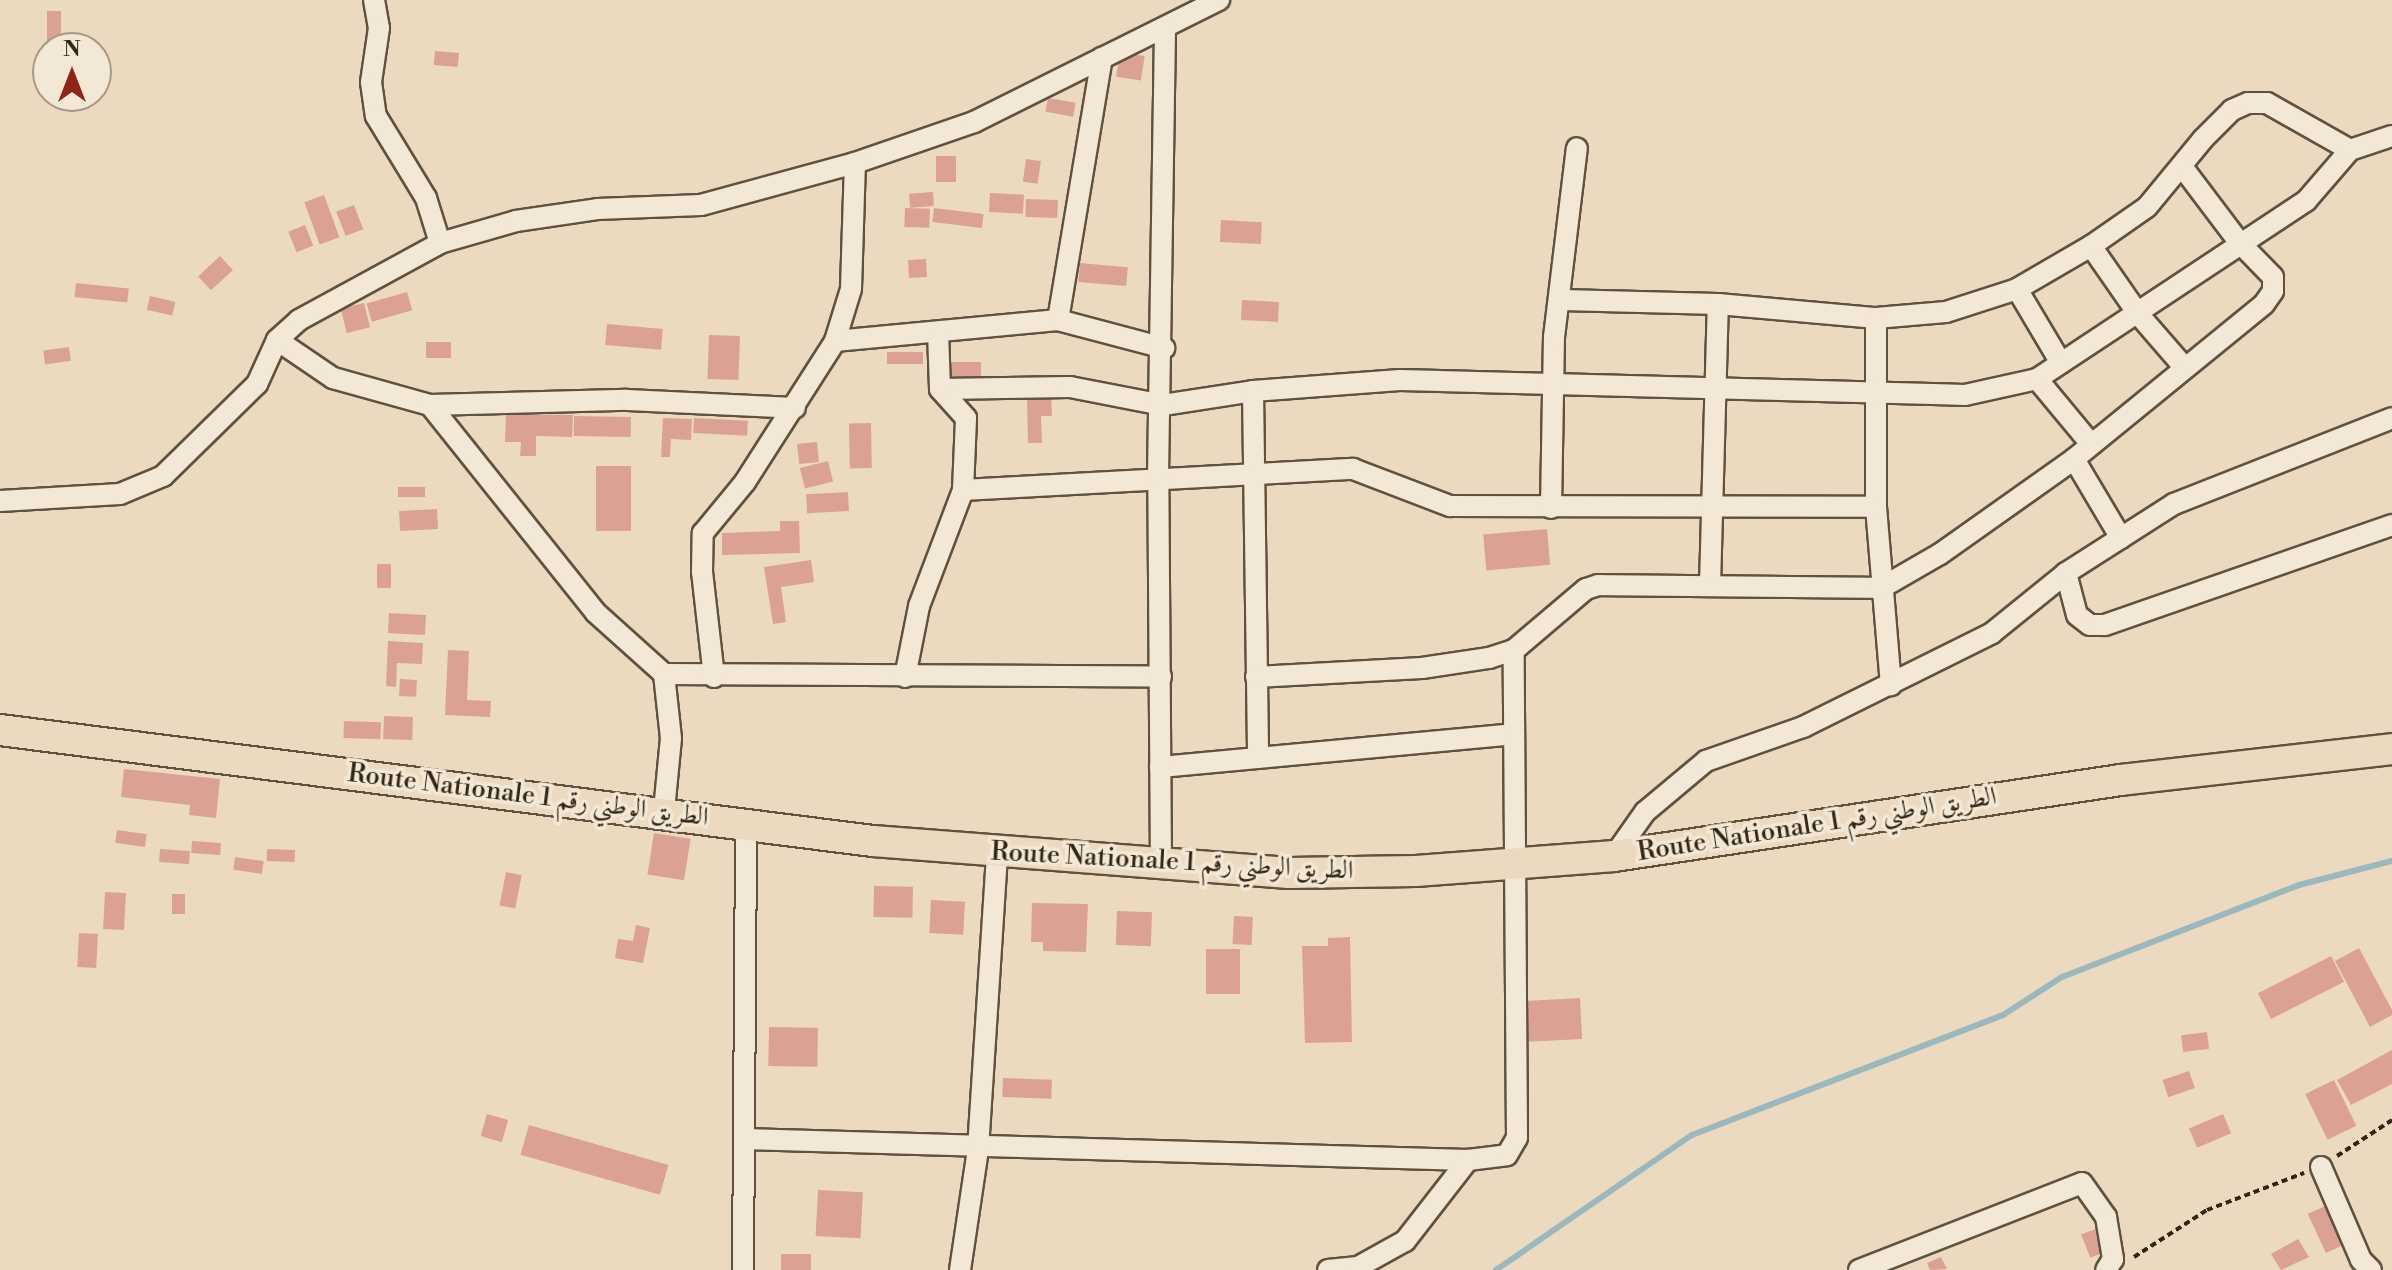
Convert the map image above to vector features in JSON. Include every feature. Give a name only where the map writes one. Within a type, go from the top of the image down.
[{"type":"highway","name":"Route Nationale الطريق الوطني رقم 1","points":[[0,730],[458,790],[664,811],[997,853],[1289,873],[1512,866],[1614,856],[2121,780],[2392,749]]},
{"type":"street","points":[[374,0],[379,28],[371,82],[376,116],[426,198],[440,243]]},
{"type":"street","points":[[0,501],[120,494],[163,476],[257,384],[277,340],[349,288],[440,243],[516,221],[597,209],[701,205],[855,163],[974,122],[1219,0]]},
{"type":"street","points":[[1161,866],[1158,476],[1164,348],[1165,29]]},
{"type":"street","points":[[1058,320],[1102,58]]},
{"type":"street","points":[[1562,300],[1718,304],[1876,318],[1946,312],[2017,289],[2091,246],[2147,207],[2222,120],[2248,103],[2267,103],[2350,150]]},
{"type":"street","points":[[940,389],[1070,387],[1163,405],[1253,391],[1400,380],[1713,385],[1965,395],[2037,379],[2139,315],[2239,242],[2306,201],[2350,150],[2392,136]]},
{"type":"street","points":[[1551,508],[1552,383],[1577,148]]},
{"type":"street","points":[[714,677],[702,572],[703,533],[795,408],[835,341],[851,289],[855,163]]},
{"type":"street","points":[[1256,677],[1422,668],[1514,650],[1586,589],[1710,585],[1881,588],[1940,554],[2074,459],[2264,304],[2273,291],[2273,277],[2239,242],[2183,168]]},
{"type":"street","points":[[2091,246],[2139,315],[2184,367]]},
{"type":"street","points":[[2017,289],[2061,363]]},
{"type":"street","points":[[1710,585],[1714,509],[1713,385],[1718,304]]},
{"type":"street","points":[[1876,318],[1876,507],[1891,685]]},
{"type":"street","points":[[835,341],[1058,320],[1164,348]]},
{"type":"street","points":[[905,677],[919,606],[963,490],[966,418],[940,389],[938,333]]},
{"type":"street","points":[[277,340],[333,378],[430,405],[627,400],[795,408]]},
{"type":"street","points":[[2037,379],[2091,444]]},
{"type":"street","points":[[1253,391],[1258,758]]},
{"type":"street","points":[[430,405],[595,612],[664,674],[714,677],[1161,677]]},
{"type":"street","points":[[1614,856],[1645,812],[1706,761],[1803,727],[1992,633],[2066,573],[2174,504],[2392,418]]},
{"type":"street","points":[[2074,459],[2121,538]]},
{"type":"street","points":[[963,490],[1158,476],[1353,469],[1450,506],[1876,507]]},
{"type":"street","points":[[2066,573],[2077,615],[2090,625],[2105,625],[2392,525]]},
{"type":"street","points":[[744,1139],[978,1149],[1468,1160],[1507,1155],[1517,1138],[1512,866],[1514,650]]},
{"type":"street","points":[[664,674],[671,738],[664,811]]},
{"type":"street","points":[[1160,767],[1513,734]]},
{"type":"street","points":[[743,1270],[746,822]]},
{"type":"street","points":[[960,1270],[978,1149],[997,853]]},
{"type":"street","points":[[1328,1270],[1358,1267],[1405,1241],[1468,1160]]},
{"type":"street","points":[[2321,1167],[2361,1260],[2371,1270]]},
{"type":"street","points":[[1859,1270],[2082,1183],[2106,1217],[2113,1259],[2106,1270]]},
{"type":"path","points":[[2127,1261],[2207,1210],[2321,1167],[2392,1120]]},
{"type":"building","points":[[47,11],[61,11],[61,32],[47,32]]},
{"type":"building","points":[[435,51],[459,53],[458,67],[434,65]]},
{"type":"building","points":[[1120,52],[1145,56],[1141,81],[1116,77]]},
{"type":"building","points":[[1048,98],[1076,103],[1073,117],[1046,112]]},
{"type":"building","points":[[936,156],[956,156],[956,182],[936,182]]},
{"type":"building","points":[[1026,159],[1041,161],[1038,184],[1023,182]]},
{"type":"building","points":[[933,192],[934,206],[910,208],[909,194]]},
{"type":"building","points":[[990,193],[1024,195],[1023,214],[989,212]]},
{"type":"building","points":[[324,195],[339,237],[320,244],[304,202]]},
{"type":"building","points":[[1026,199],[1058,200],[1057,218],[1025,217]]},
{"type":"building","points":[[354,205],[363,229],[346,236],[336,212]]},
{"type":"building","points":[[905,208],[930,209],[929,228],[904,227]]},
{"type":"building","points":[[934,208],[984,214],[982,228],[932,222]]},
{"type":"building","points":[[1221,220],[1262,222],[1261,244],[1220,242]]},
{"type":"building","points":[[305,225],[313,245],[297,252],[288,232]]},
{"type":"building","points":[[220,256],[233,270],[211,290],[198,276]]},
{"type":"building","points":[[926,259],[927,277],[909,278],[908,260]]},
{"type":"building","points":[[1080,263],[1128,267],[1126,286],[1078,282]]},
{"type":"building","points":[[76,283],[129,289],[127,302],[75,297]]},
{"type":"building","points":[[407,292],[412,310],[372,322],[367,304]]},
{"type":"building","points":[[150,296],[175,302],[172,315],[147,310]]},
{"type":"building","points":[[1242,300],[1279,302],[1278,322],[1241,320]]},
{"type":"building","points":[[364,303],[370,327],[347,333],[341,309]]},
{"type":"building","points":[[607,324],[663,329],[661,350],[605,345]]},
{"type":"building","points":[[709,335],[740,336],[738,380],[707,379]]},
{"type":"building","points":[[426,342],[451,342],[451,358],[426,358]]},
{"type":"building","points":[[69,347],[71,361],[45,364],[43,351]]},
{"type":"building","points":[[887,352],[923,352],[923,364],[887,364]]},
{"type":"building","points":[[948,362],[981,362],[981,377],[948,377]]},
{"type":"building","points":[[1051,396],[1052,416],[1041,416],[1042,443],[1028,443],[1027,397]]},
{"type":"building","points":[[506,414],[573,415],[572,437],[536,436],[536,456],[520,456],[521,442],[505,442]]},
{"type":"building","points":[[574,416],[631,417],[631,437],[574,436]]},
{"type":"building","points":[[663,418],[692,419],[691,440],[671,439],[670,457],[661,457]]},
{"type":"building","points":[[694,418],[748,421],[747,436],[693,433]]},
{"type":"building","points":[[849,423],[871,423],[872,468],[850,468]]},
{"type":"building","points":[[817,442],[819,462],[799,464],[797,444]]},
{"type":"building","points":[[828,461],[833,481],[805,488],[800,468]]},
{"type":"building","points":[[596,466],[631,466],[631,531],[596,531]]},
{"type":"building","points":[[398,487],[425,487],[425,497],[398,497]]},
{"type":"building","points":[[848,492],[849,511],[807,513],[806,494]]},
{"type":"building","points":[[437,509],[438,529],[400,531],[399,511]]},
{"type":"building","points":[[780,521],[799,521],[800,553],[722,555],[722,533],[780,531]]},
{"type":"building","points":[[1547,529],[1550,565],[1486,570],[1483,535]]},
{"type":"building","points":[[811,560],[814,582],[781,587],[786,622],[773,624],[764,567]]},
{"type":"building","points":[[377,564],[391,564],[391,588],[377,588]]},
{"type":"building","points":[[389,613],[426,615],[425,635],[388,633]]},
{"type":"building","points":[[388,641],[423,643],[422,664],[397,663],[396,687],[386,686]]},
{"type":"building","points":[[448,650],[469,651],[467,700],[491,701],[490,717],[445,715]]},
{"type":"building","points":[[400,679],[417,680],[416,697],[399,696]]},
{"type":"building","points":[[384,716],[413,717],[412,740],[383,739]]},
{"type":"building","points":[[344,721],[381,722],[380,739],[343,738]]},
{"type":"building","points":[[124,769],[220,779],[216,818],[189,815],[190,805],[121,797]]},
{"type":"building","points":[[117,830],[147,834],[145,847],[115,843]]},
{"type":"building","points":[[654,833],[691,839],[684,880],[647,874]]},
{"type":"building","points":[[192,841],[221,843],[220,855],[191,853]]},
{"type":"building","points":[[160,849],[190,851],[189,864],[159,862]]},
{"type":"building","points":[[267,849],[295,850],[295,862],[267,861]]},
{"type":"building","points":[[235,857],[264,861],[262,874],[233,870]]},
{"type":"building","points":[[506,872],[522,875],[515,908],[500,905]]},
{"type":"building","points":[[874,886],[913,887],[912,918],[873,917]]},
{"type":"building","points":[[105,892],[126,893],[124,930],[103,929]]},
{"type":"building","points":[[172,894],[185,894],[185,914],[172,914]]},
{"type":"building","points":[[931,900],[965,902],[963,935],[929,933]]},
{"type":"building","points":[[1032,903],[1088,904],[1086,952],[1043,951],[1043,942],[1031,942]]},
{"type":"building","points":[[1117,911],[1152,912],[1151,946],[1116,945]]},
{"type":"building","points":[[1234,916],[1253,917],[1252,945],[1233,944]]},
{"type":"building","points":[[636,925],[650,928],[643,963],[615,958],[618,939],[633,941]]},
{"type":"building","points":[[79,933],[98,934],[96,968],[77,967]]},
{"type":"building","points":[[1350,937],[1352,1042],[1305,1043],[1302,946],[1328,946],[1328,938]]},
{"type":"building","points":[[2359,948],[2392,1010],[2392,1015],[2370,1027],[2335,961]]},
{"type":"building","points":[[1206,949],[1240,949],[1240,994],[1206,994]]},
{"type":"building","points":[[2331,956],[2344,982],[2271,1019],[2258,993]]},
{"type":"building","points":[[1580,998],[1582,1039],[1527,1042],[1525,1001]]},
{"type":"building","points":[[769,1027],[818,1028],[817,1067],[768,1066]]},
{"type":"building","points":[[2207,1032],[2209,1049],[2183,1052],[2181,1035]]},
{"type":"building","points":[[2392,1050],[2392,1084],[2351,1105],[2337,1080]]},
{"type":"building","points":[[2189,1071],[2195,1088],[2168,1097],[2163,1080]]},
{"type":"building","points":[[1003,1078],[1052,1080],[1051,1099],[1002,1097]]},
{"type":"building","points":[[2334,1080],[2356,1126],[2328,1140],[2305,1094]]},
{"type":"building","points":[[487,1114],[508,1120],[502,1142],[481,1136]]},
{"type":"building","points":[[2223,1114],[2231,1133],[2197,1148],[2189,1128]]},
{"type":"building","points":[[529,1125],[668,1165],[660,1195],[520,1155]]},
{"type":"building","points":[[818,1190],[863,1192],[861,1238],[816,1236]]},
{"type":"building","points":[[2325,1206],[2343,1245],[2326,1253],[2308,1214]]},
{"type":"building","points":[[2098,1228],[2107,1251],[2090,1258],[2081,1234]]},
{"type":"building","points":[[2298,1239],[2309,1257],[2281,1270],[2271,1254]]},
{"type":"building","points":[[781,1254],[811,1254],[811,1270],[781,1270]]},
{"type":"building","points":[[1941,1257],[1947,1269],[1930,1270],[1927,1263]]},
{"type":"waterway","points":[[1496,1270],[1692,1135],[2003,1015],[2062,977],[2299,885],[2392,861]]}]
